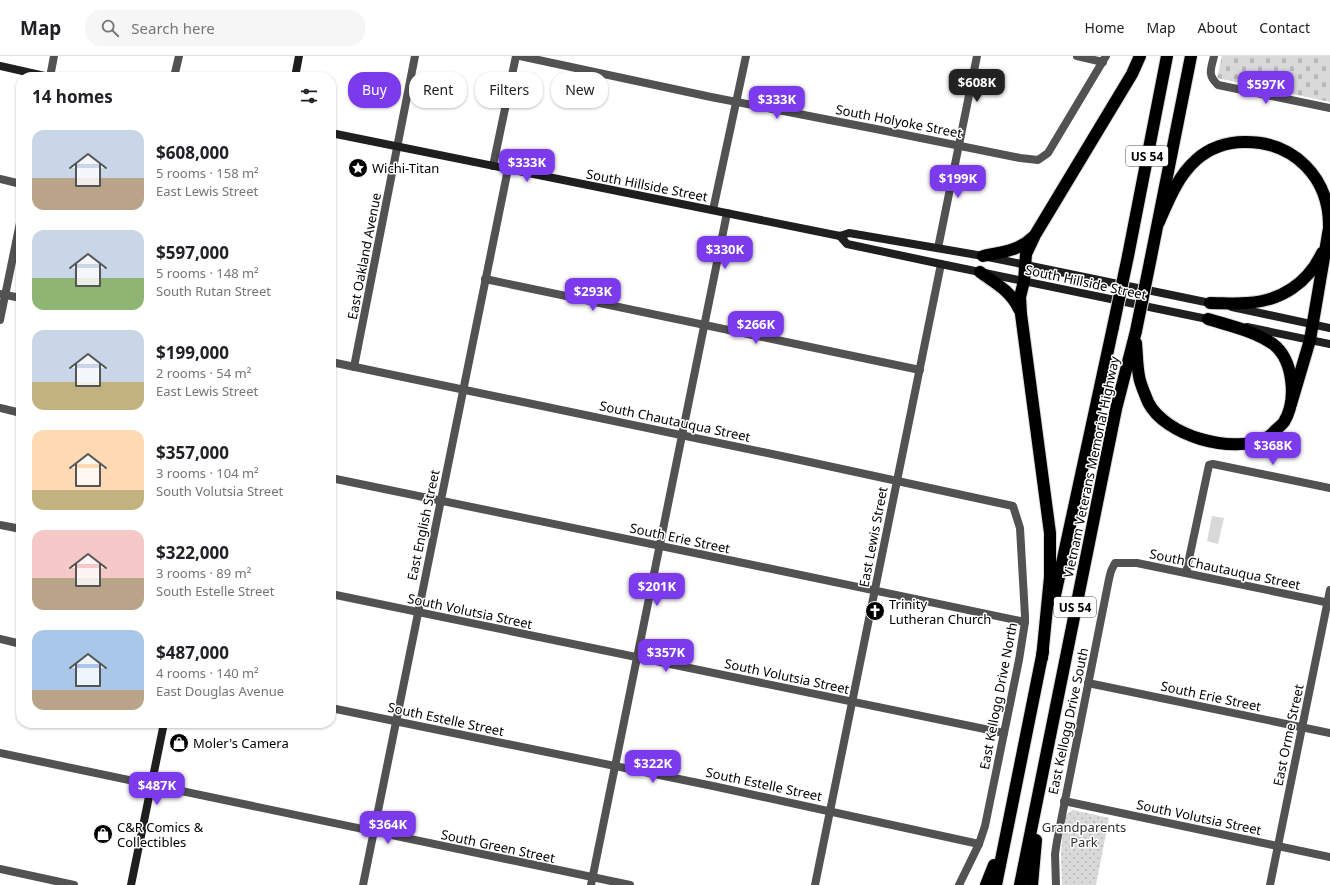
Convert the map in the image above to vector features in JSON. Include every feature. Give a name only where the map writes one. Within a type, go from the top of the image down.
[{"type":"highway","points":[[1042,658],[1050,577],[1050,533],[1021,314],[1020,297],[1024,281],[1026,254],[1035,235],[1132,74],[1140,56]]},
{"type":"highway","name":"Vietnam Veterans Memorial Highway","points":[[996,885],[1042,658],[1128,256],[1167,56]]},
{"type":"highway","name":"Vietnam Veterans Memorial Highway","points":[[1020,885],[1116,409],[1136,331],[1191,56]]},
{"type":"highway","points":[[1136,331],[1139,377],[1149,403],[1166,423],[1190,436],[1222,444],[1245,445],[1267,438],[1283,423],[1291,404],[1310,340],[1327,241],[1329,220],[1326,198],[1317,180],[1309,169],[1288,152],[1278,147],[1257,142],[1238,142],[1226,144],[1207,152],[1196,159],[1179,180],[1158,222]]},
{"type":"highway","points":[[983,256],[1025,245],[1035,235]]},
{"type":"highway","points":[[1210,303],[1247,304],[1270,300],[1285,294],[1303,281],[1312,270],[1327,241]]},
{"type":"highway","points":[[980,272],[1006,290],[1014,300],[1021,314]]},
{"type":"highway","points":[[1208,319],[1253,333],[1274,345],[1284,357],[1291,372],[1291,404]]},
{"type":"highway","points":[[1032,885],[1039,788]]},
{"type":"highway","points":[[986,885],[1011,813]]},
{"type":"main road","points":[[296,72],[299,56]]},
{"type":"main road","points":[[0,66],[27,72]]},
{"type":"main road","name":"South Hillside Street","points":[[336,134],[840,236],[849,233],[983,256],[1330,328]]},
{"type":"main road","name":"South Hillside Street","points":[[840,236],[847,244],[1330,344]]},
{"type":"main road","points":[[131,885],[163,728]]},
{"type":"street","points":[[51,72],[54,56]]},
{"type":"street","points":[[175,72],[179,56]]},
{"type":"street","name":"East Oakland Avenue","points":[[354,367],[415,56]]},
{"type":"street","points":[[493,166],[516,56]]},
{"type":"street","name":"South Holyoke Street","points":[[520,56],[737,102],[1020,158],[1038,160],[1048,153],[1105,59]]},
{"type":"street","points":[[714,210],[746,56]]},
{"type":"street","points":[[938,248],[977,56]]},
{"type":"street","points":[[1077,56],[1105,59]]},
{"type":"street","points":[[1214,56],[1210,74],[1218,85],[1330,108]]},
{"type":"street","name":"East English Street","points":[[363,885],[508,169]]},
{"type":"street","points":[[0,179],[16,183]]},
{"type":"street","points":[[592,881],[636,657],[660,546],[727,213]]},
{"type":"street","points":[[0,320],[3,294],[16,239]]},
{"type":"street","name":"East Lewis Street","points":[[815,885],[941,264]]},
{"type":"street","points":[[486,279],[920,370]]},
{"type":"street","points":[[3,294],[16,297]]},
{"type":"street","name":"South Chautauqua Street","points":[[336,363],[1013,506]]},
{"type":"street","points":[[0,408],[16,412]]},
{"type":"street","points":[[1186,573],[1210,465],[1213,464],[1330,488]]},
{"type":"street","name":"South Erie Street","points":[[336,479],[1025,622]]},
{"type":"street","name":"East Kellogg Drive North","points":[[959,885],[979,844],[985,826],[1019,660],[1026,616],[1020,528],[1013,506]]},
{"type":"street","points":[[0,525],[16,528]]},
{"type":"street","name":"South Chautauqua Street","points":[[1115,563],[1137,563],[1329,602]]},
{"type":"street","name":"East Kellogg Drive South","points":[[1056,885],[1055,854],[1064,801],[1109,579],[1115,563]]},
{"type":"street","name":"East Orme Street","points":[[1270,885],[1329,602],[1330,590]]},
{"type":"street","name":"South Volutsia Street","points":[[336,595],[1004,733]]},
{"type":"street","points":[[0,639],[16,643]]},
{"type":"street","name":"South Erie Street","points":[[1088,683],[1330,733]]},
{"type":"street","name":"South Estelle Street","points":[[336,709],[830,811],[979,844]]},
{"type":"street","name":"South Green Street","points":[[0,753],[374,832],[592,881],[630,885]]},
{"type":"street","name":"South Volutsia Street","points":[[1064,801],[1330,857]]},
{"type":"street","points":[[0,869],[74,885]]},
{"type":"green space","points":[[1222,56],[1330,56],[1330,102],[1217,78]]},
{"type":"green space","points":[[1212,516],[1224,518],[1218,544],[1207,541]]},
{"type":"green space","name":"Grandparents Park","points":[[1073,810],[1109,818],[1096,885],[1062,885],[1061,854],[1064,818]]},
{"type":"place","name":"Wichi-Titan","points":[[358,168]]},
{"type":"place","name":"Trinity Lutheran Church","points":[[875,611]]},
{"type":"place","name":"Moler's Camera","points":[[179,743]]},
{"type":"place","name":"C&R Comics & Collectibles","points":[[103,834]]}]
